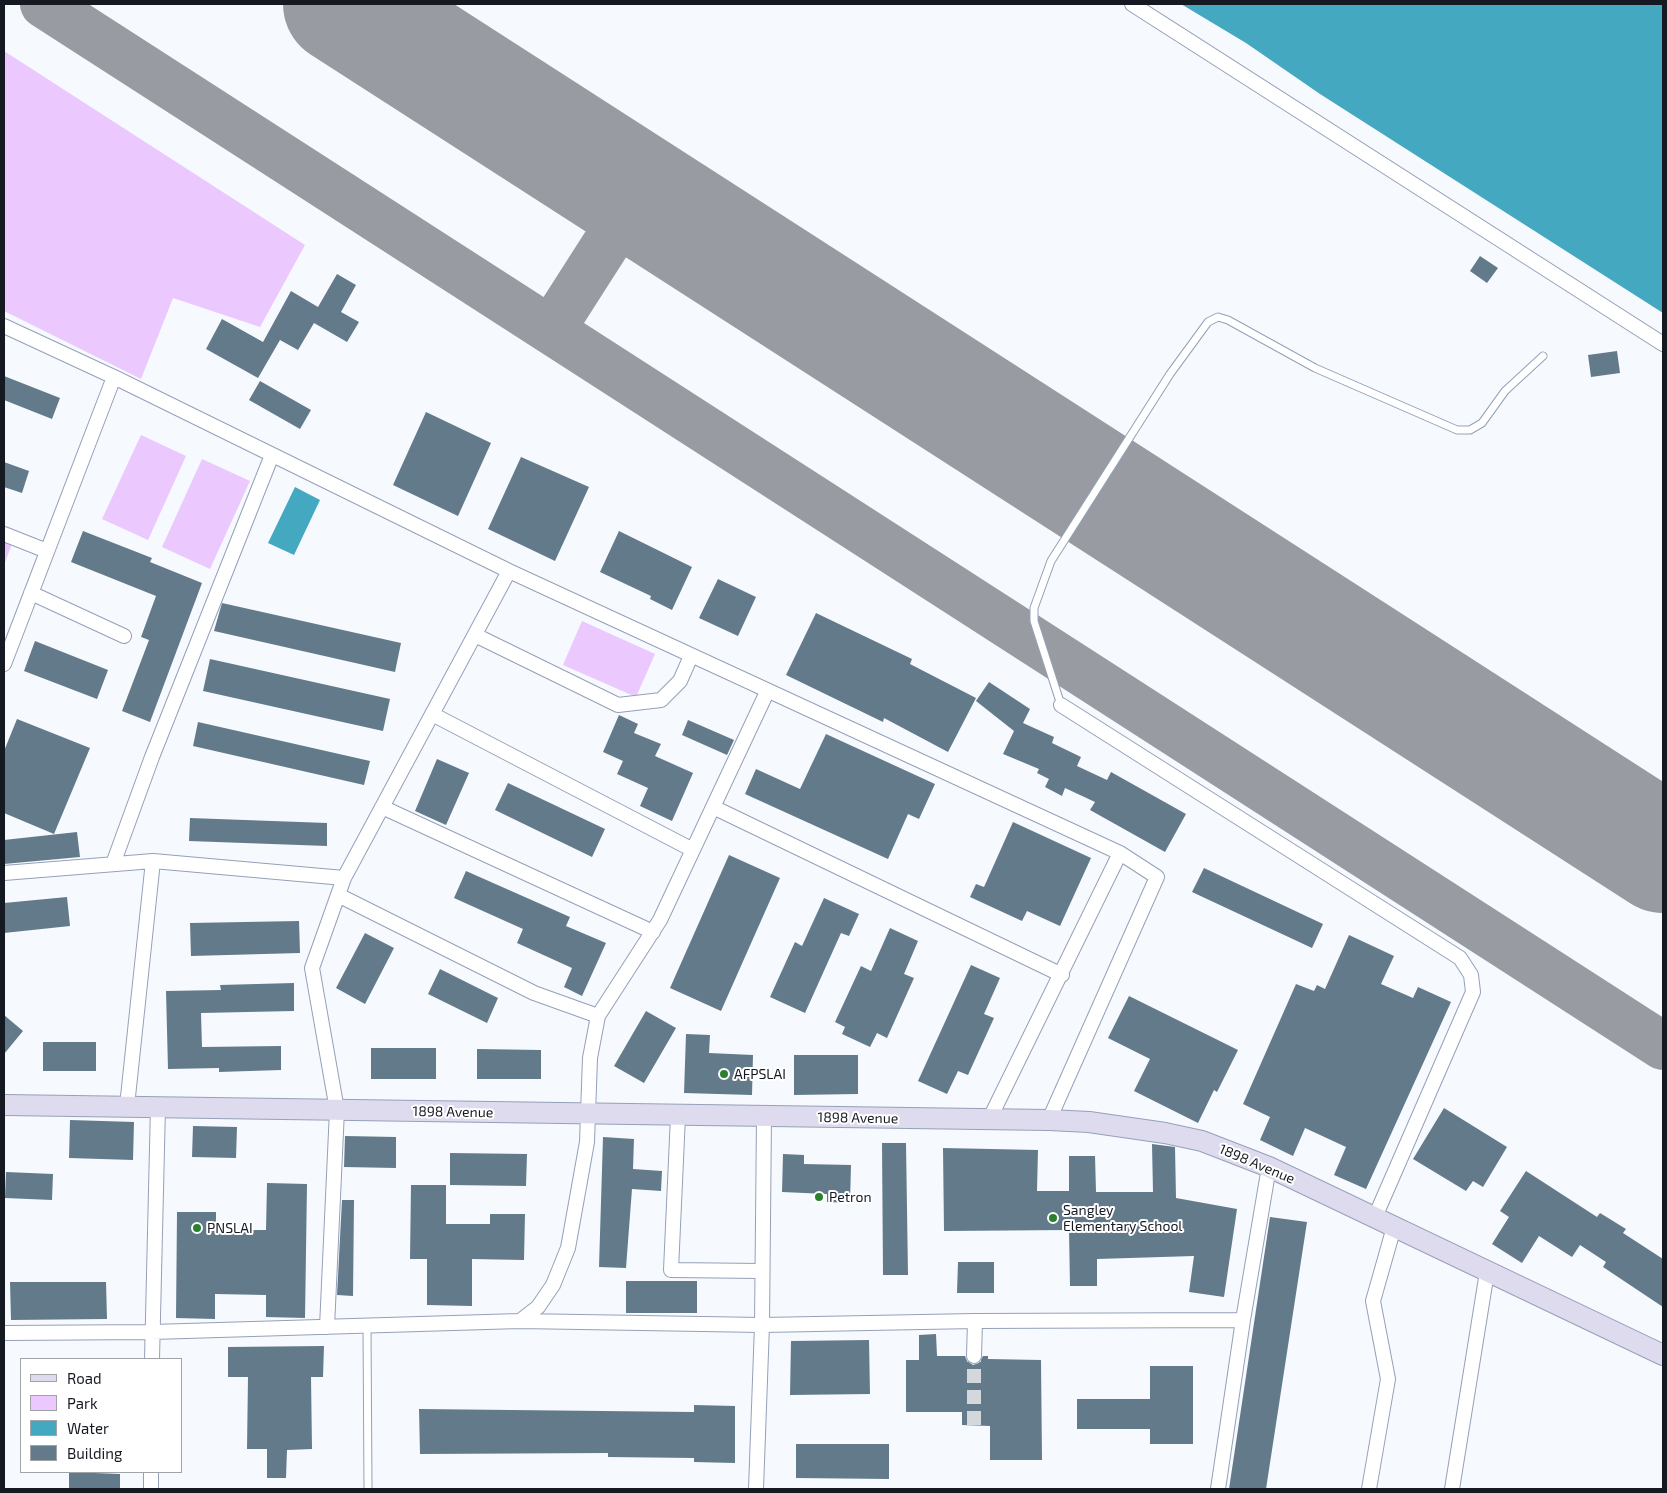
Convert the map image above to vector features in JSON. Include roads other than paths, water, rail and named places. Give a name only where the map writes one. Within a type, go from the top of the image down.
[{"type":"street","points":[[1132,4],[1663,344]]},
{"type":"street","points":[[4,326],[114,377],[509,572],[1120,854],[1157,876],[1049,1120]]},
{"type":"street","points":[[4,664],[8,643],[31,593],[114,377]]},
{"type":"street","points":[[113,864],[152,757],[272,455]]},
{"type":"street","points":[[4,534],[47,551]]},
{"type":"street","points":[[327,1327],[336,1110],[312,968],[344,878],[509,572]]},
{"type":"street","points":[[31,593],[124,636]]},
{"type":"street","points":[[475,635],[618,705],[661,700],[680,681],[690,656]]},
{"type":"street","points":[[520,1321],[538,1307],[553,1285],[568,1248],[587,1142],[590,1058],[598,1016],[653,932],[767,692]]},
{"type":"street","points":[[1061,705],[1460,958],[1471,975],[1473,992],[1375,1217]]},
{"type":"street","points":[[432,714],[693,850]]},
{"type":"street","points":[[382,807],[653,932]]},
{"type":"street","points":[[713,807],[1062,976]]},
{"type":"street","points":[[988,1120],[1062,976],[1120,854]]},
{"type":"street","points":[[127,1106],[153,861]]},
{"type":"street","points":[[4,873],[153,861],[344,878]]},
{"type":"street","points":[[338,895],[534,993],[598,1016]]},
{"type":"street","name":"1898 Avenue","points":[[4,1105],[1049,1120],[1089,1122],[1165,1132],[1202,1141],[1269,1167],[1663,1355]]},
{"type":"street","points":[[152,1358],[158,1106]]},
{"type":"street","points":[[678,1116],[671,1270],[762,1271]]},
{"type":"street","points":[[756,1489],[762,1325],[764,1117]]},
{"type":"street","points":[[1218,1489],[1243,1320],[1269,1167]]},
{"type":"street","points":[[1369,1489],[1388,1379],[1373,1301],[1394,1227]]},
{"type":"street","points":[[1452,1489],[1487,1272]]},
{"type":"street","points":[[4,1333],[152,1332],[520,1321],[762,1325],[975,1321],[1243,1320]]},
{"type":"street","points":[[974,1356],[975,1321]]},
{"type":"street","points":[[151,1473],[151,1489]]},
{"type":"lane","points":[[1061,705],[1034,621],[1034,608],[1051,562],[1170,374],[1208,322],[1218,317],[1228,320],[1315,368],[1457,430],[1470,430],[1482,424],[1505,392],[1543,356]]},
{"type":"lane","points":[[367,1326],[368,1489]]},
{"type":"water","points":[[1181,4],[1663,4],[1663,313],[1320,94],[1246,43]]},
{"type":"water","points":[[295,487],[320,500],[294,555],[268,543]]},
{"type":"tunnel","points":[[974,1356],[974,1425]]},
{"type":"place","name":"AFPSLAI","points":[[724,1074]]},
{"type":"place","name":"Petron","points":[[819,1197]]},
{"type":"place","name":"Sangley Elementary School","points":[[1053,1218]]},
{"type":"place","name":"PNSLAI","points":[[197,1228]]}]
